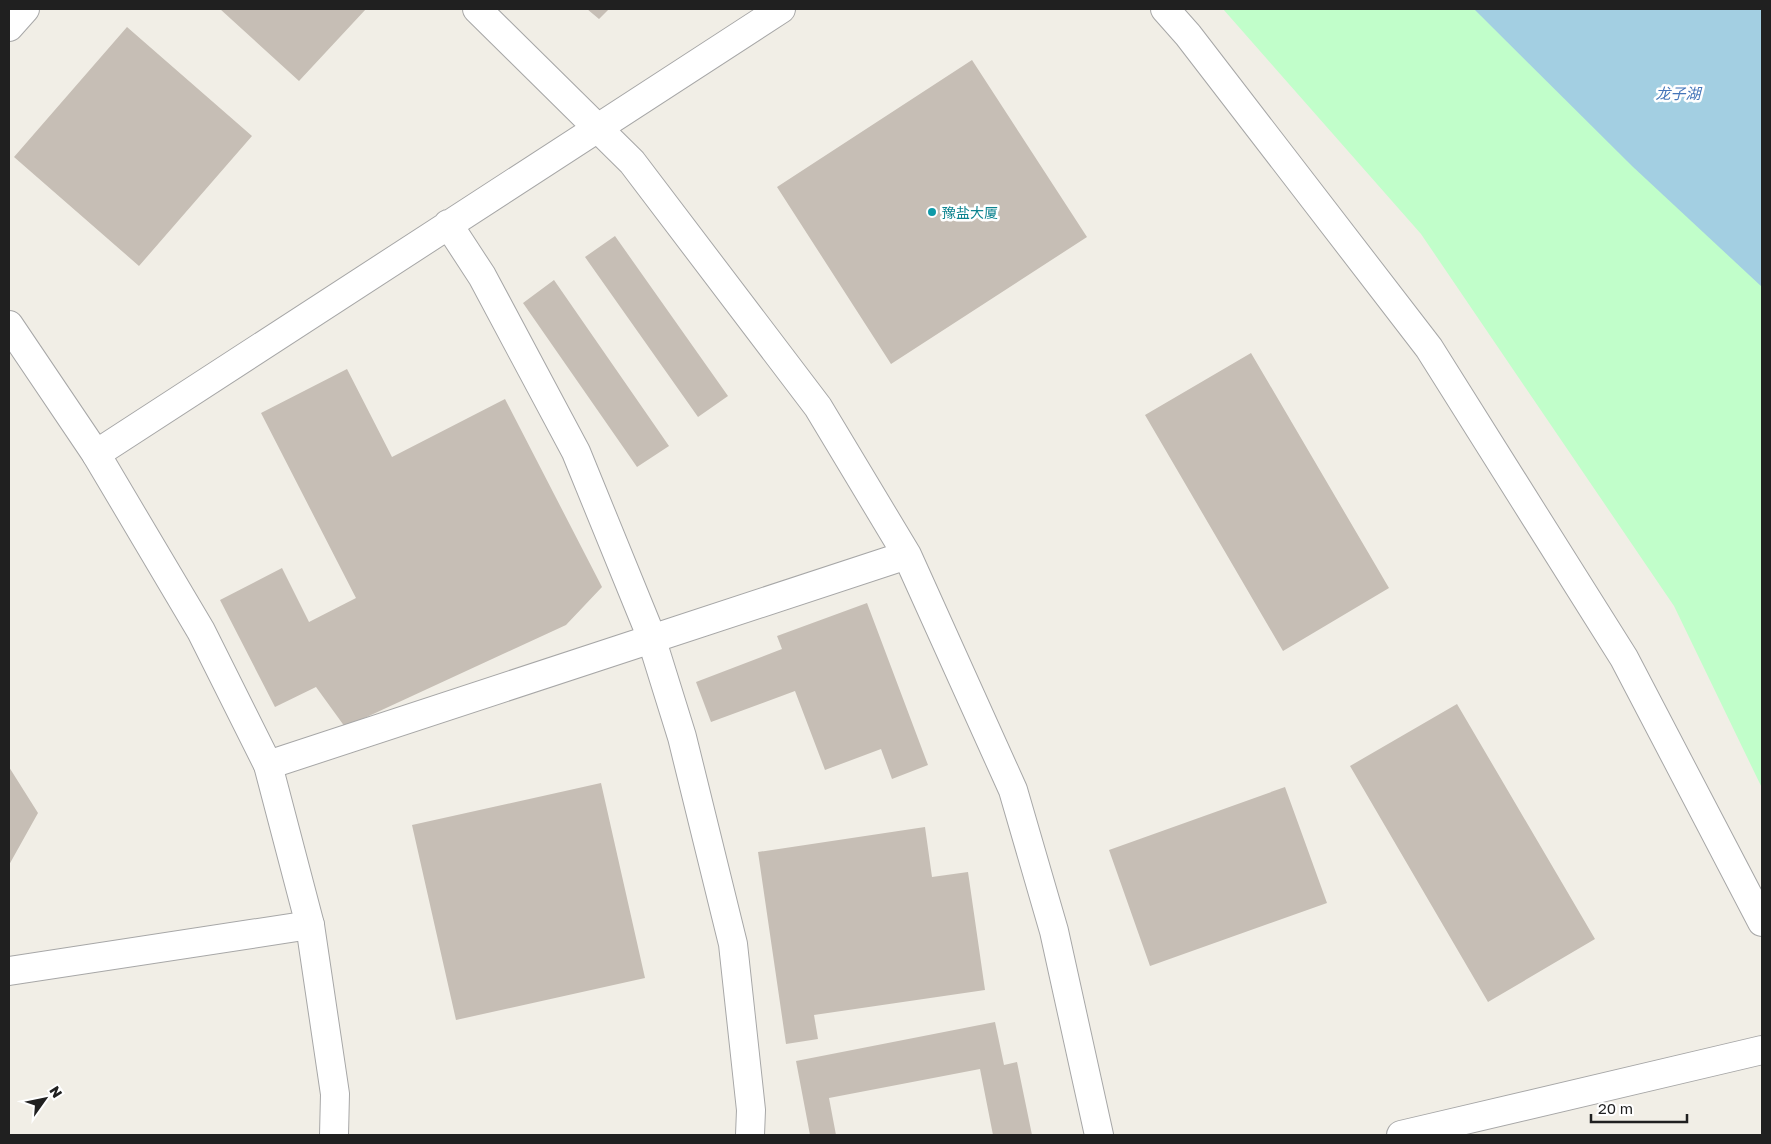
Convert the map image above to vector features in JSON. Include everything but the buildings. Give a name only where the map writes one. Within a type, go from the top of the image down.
[{"type":"street","points":[[9,27],[25,9]]},
{"type":"street","points":[[477,9],[632,162],[818,407],[907,555],[1013,790],[1054,931],[1099,1135]]},
{"type":"street","points":[[96,454],[781,9]]},
{"type":"street","points":[[1165,9],[1194,43],[1429,348],[1624,658],[1762,922]]},
{"type":"street","points":[[448,224],[482,276],[576,452],[651,638],[682,737],[733,944],[751,1110],[750,1135]]},
{"type":"street","points":[[9,325],[96,454],[201,631],[268,765],[310,925],[335,1094],[334,1135]]},
{"type":"street","points":[[268,765],[907,555]]},
{"type":"street","points":[[9,971],[310,925]]},
{"type":"street","points":[[1401,1135],[1762,1050]]},
{"type":"green space","points":[[1223,9],[1762,9],[1762,788],[1674,606],[1421,234]]},
{"type":"water","name":"龙子湖","points":[[1474,9],[1762,9],[1762,287],[1632,166]]},
{"type":"place","name":"豫盐大厦","points":[[932,212]]}]
